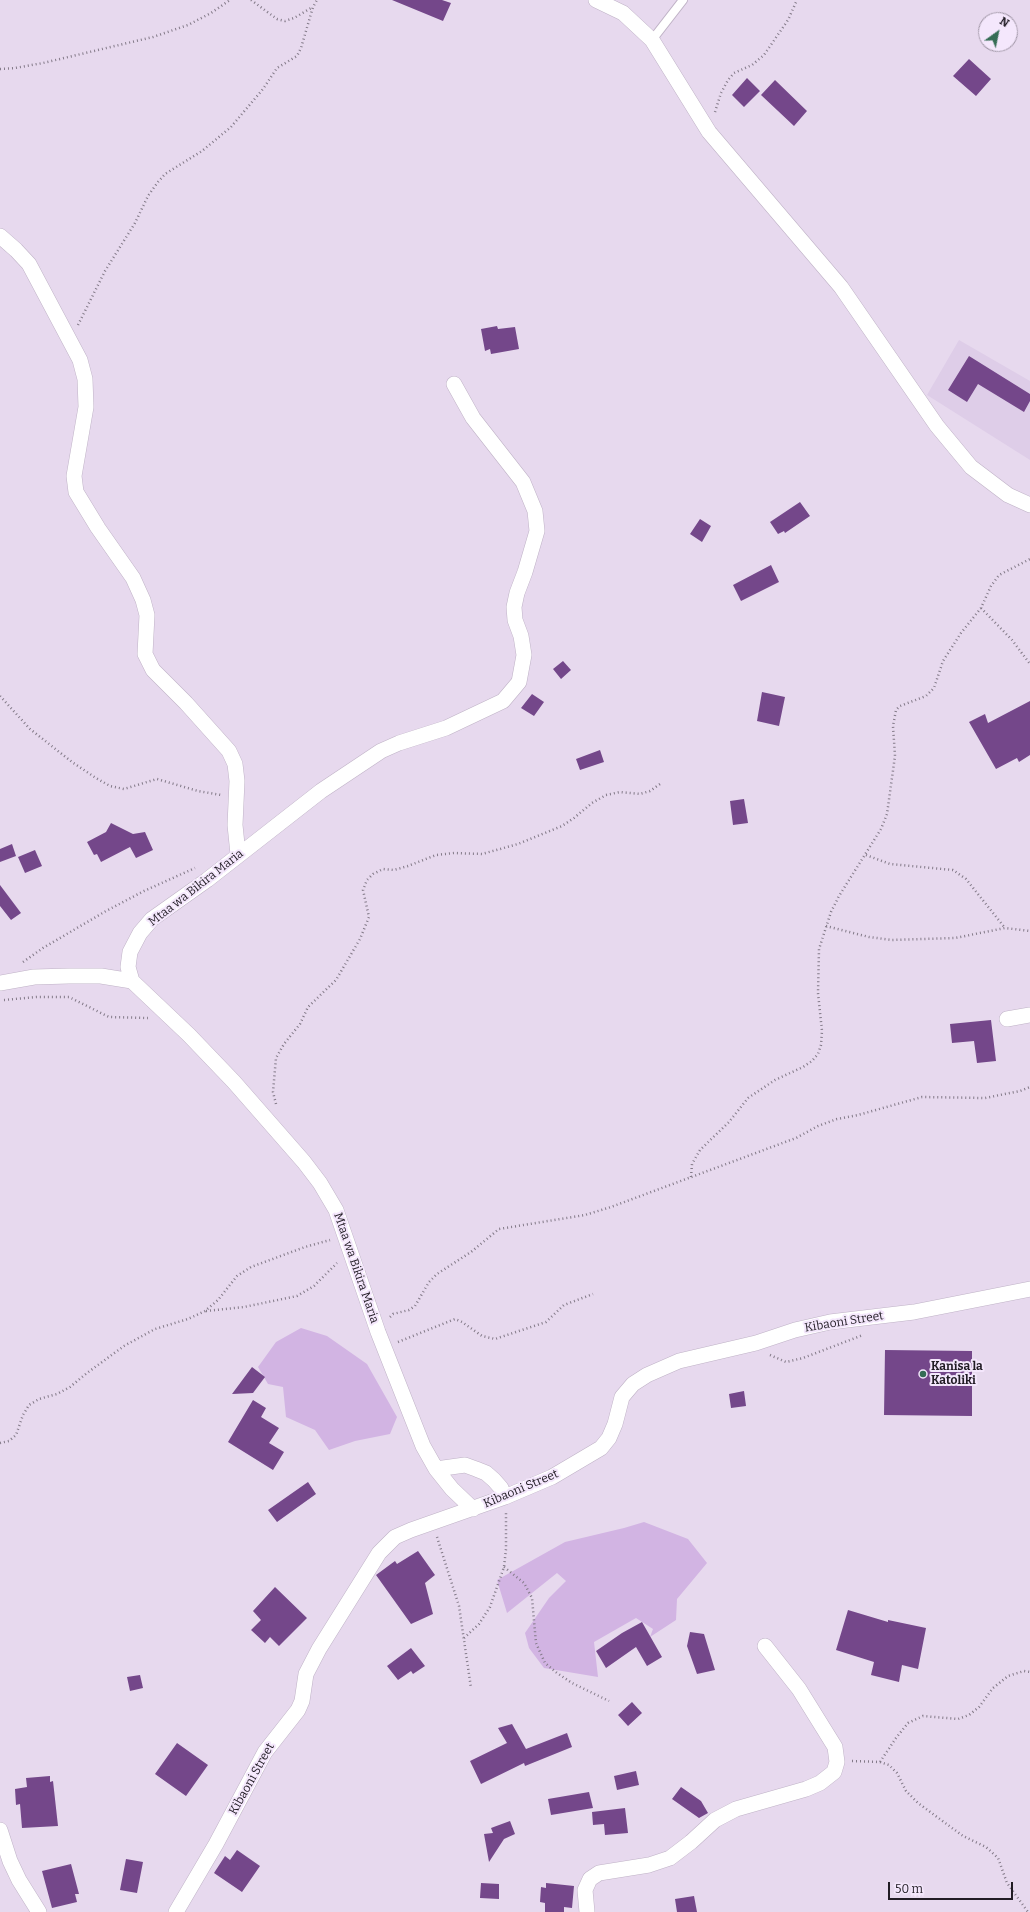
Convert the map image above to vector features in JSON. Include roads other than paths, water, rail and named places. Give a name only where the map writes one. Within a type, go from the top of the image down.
[{"type":"street","points":[[596,0],[623,13],[652,40],[709,132],[841,287],[937,426],[971,467],[1008,495],[1030,505]]},
{"type":"street","points":[[0,236],[29,264],[80,360],[85,379],[86,407],[74,476],[76,492],[98,528],[133,578],[143,600],[147,615],[145,654],[153,670],[186,702],[230,751],[235,764],[237,781],[235,825],[238,854]]},
{"type":"street","name":"Mtaa wa Bikira Maria","points":[[454,384],[473,418],[523,482],[535,511],[537,530],[531,554],[516,593],[514,607],[515,620],[521,636],[524,655],[519,682],[503,701],[473,716],[381,751],[321,791],[238,854],[207,880],[152,920],[140,933],[130,952],[128,967],[132,981],[204,1050],[304,1162],[320,1183],[336,1210],[378,1332],[423,1446],[436,1469],[452,1489],[473,1509]]},
{"type":"street","points":[[0,983],[34,977],[69,976],[101,976],[132,981]]},
{"type":"street","points":[[1007,1019],[1030,1015]]},
{"type":"street","name":"Kibaoni Street","points":[[176,1912],[213,1850],[265,1752],[298,1710],[302,1701],[306,1674],[312,1662],[379,1553],[395,1538],[505,1497],[552,1477],[601,1448],[609,1438],[615,1424],[622,1397],[633,1384],[647,1375],[680,1361],[756,1343],[795,1330],[830,1322],[914,1312],[1030,1290]]},
{"type":"street","points":[[436,1469],[465,1466],[486,1473],[501,1488],[505,1497]]},
{"type":"street","points":[[587,1912],[585,1890],[590,1879],[599,1873],[635,1868],[670,1858],[691,1842],[715,1820],[742,1807],[806,1789],[820,1783],[834,1772],[837,1762],[835,1747],[799,1689],[765,1646]]},
{"type":"street","points":[[0,1830],[10,1861],[19,1880],[39,1912]]},
{"type":"lane","points":[[652,40],[683,0]]},
{"type":"place","name":"Kanisa la Katoliki","points":[[923,1374]]}]
